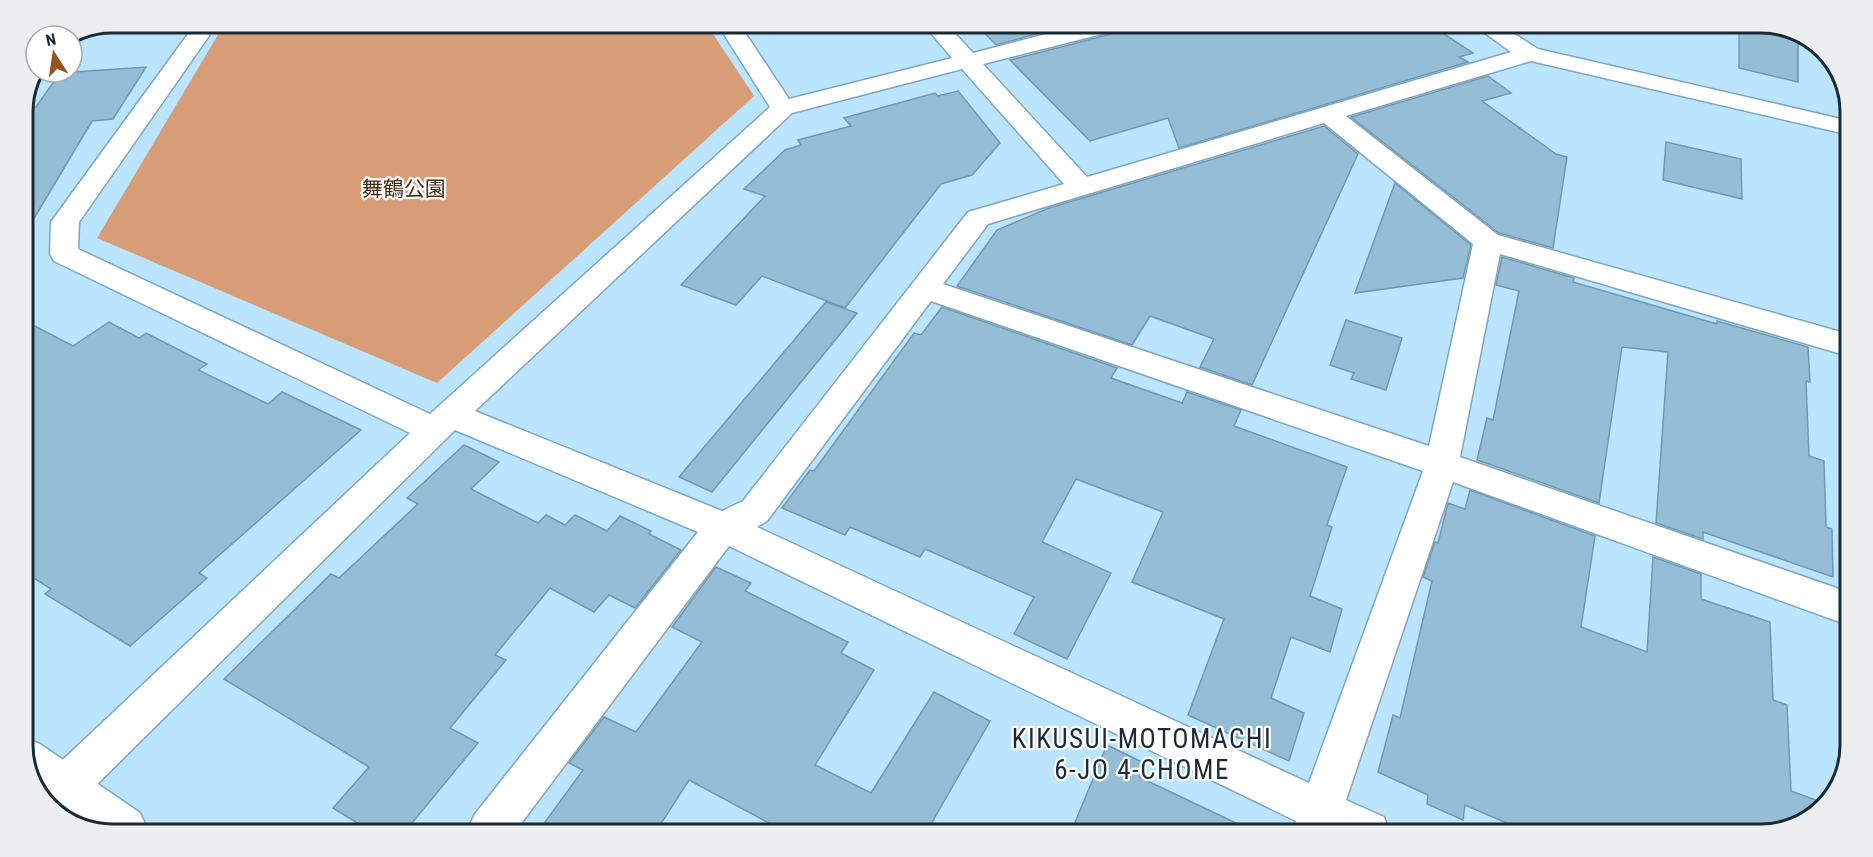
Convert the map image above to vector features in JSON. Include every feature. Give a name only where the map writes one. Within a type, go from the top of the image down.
[{"type":"street","points":[[200,33],[65,222],[64,254],[443,423],[723,528],[1316,822],[1442,464],[1488,241]]},
{"type":"street","points":[[734,33],[783,108]]},
{"type":"street","points":[[942,33],[1080,186]]},
{"type":"street","points":[[56,796],[443,423],[783,108],[1077,33]]},
{"type":"street","points":[[1497,33],[1530,54],[1840,126]]},
{"type":"street","points":[[494,824],[723,528],[755,511],[978,218],[1530,54]]},
{"type":"street","points":[[1329,115],[1488,241],[1840,343]]},
{"type":"street","points":[[925,288],[1442,464],[1840,605]]},
{"type":"street","points":[[39,774],[56,796],[116,824]]},
{"type":"green space","name":"舞鶴公園","points":[[219,33],[712,33],[754,96],[437,383],[97,238]]},
{"type":"building","points":[[985,33],[1040,33],[996,45]]},
{"type":"building","points":[[1443,33],[1473,53],[1459,57],[1468,62],[1179,148],[1168,118],[1090,141],[1010,60],[1111,34]]},
{"type":"building","points":[[1739,33],[1776,35],[1798,43],[1798,82],[1739,68]]},
{"type":"building","points":[[146,67],[113,119],[92,121],[33,220],[33,107],[36,107],[52,84],[84,84],[84,71]]},
{"type":"building","points":[[1488,76],[1511,93],[1482,101],[1556,154],[1567,157],[1553,248],[1499,233],[1351,117]]},
{"type":"building","points":[[958,91],[1000,143],[972,175],[941,184],[845,308],[762,276],[736,305],[681,285],[765,196],[744,189],[785,150],[801,145],[798,140],[851,126],[844,118],[935,93],[938,96]]},
{"type":"building","points":[[1324,126],[1358,154],[1252,385],[1200,367],[1214,339],[1150,316],[1132,345],[957,286],[997,230],[1049,208]]},
{"type":"building","points":[[1666,142],[1741,159],[1742,199],[1663,180]]},
{"type":"building","points":[[1395,183],[1471,245],[1463,278],[1355,293]]},
{"type":"building","points":[[1502,257],[1574,278],[1573,282],[1717,324],[1717,321],[1808,347],[1810,382],[1806,381],[1809,456],[1824,461],[1826,527],[1832,529],[1833,577],[1703,532],[1703,539],[1656,523],[1668,352],[1622,347],[1599,503],[1477,460],[1487,418],[1493,420],[1519,291],[1496,285]]},
{"type":"building","points":[[826,302],[857,313],[712,492],[679,477]]},
{"type":"building","points":[[942,307],[1117,368],[1111,378],[1182,403],[1187,392],[1241,410],[1234,426],[1347,467],[1327,525],[1332,527],[1310,596],[1342,609],[1330,652],[1291,637],[1271,698],[1304,713],[1289,761],[1188,715],[1224,619],[1132,582],[1163,512],[1076,479],[1042,542],[1111,573],[1067,659],[1014,634],[1034,597],[925,549],[920,557],[850,527],[845,535],[782,508],[810,470],[814,471],[914,333],[921,335]]},
{"type":"building","points":[[1346,320],[1402,338],[1386,390],[1351,379],[1354,373],[1330,365]]},
{"type":"building","points":[[109,322],[139,338],[146,333],[207,364],[198,370],[268,404],[282,392],[361,430],[199,573],[207,578],[130,646],[45,594],[51,589],[33,577],[33,325],[73,346]]},
{"type":"building","points":[[464,445],[499,462],[471,489],[538,523],[546,515],[565,525],[575,515],[607,531],[620,516],[651,531],[649,534],[681,550],[635,608],[609,595],[594,612],[550,588],[495,655],[506,660],[450,728],[478,743],[411,824],[359,824],[333,808],[369,767],[224,679],[331,574],[339,578],[418,504],[407,498]]},
{"type":"building","points":[[1470,490],[1595,536],[1581,627],[1647,652],[1653,557],[1701,574],[1701,599],[1770,622],[1773,700],[1787,705],[1791,791],[1817,800],[1796,816],[1761,824],[1509,824],[1465,805],[1463,820],[1427,804],[1428,795],[1378,772],[1393,715],[1400,718],[1432,581],[1423,577],[1435,542],[1438,543],[1448,503],[1465,509]]},
{"type":"building","points":[[716,567],[751,583],[745,591],[848,642],[841,653],[874,670],[815,765],[871,793],[934,692],[990,721],[931,824],[771,824],[689,780],[661,824],[544,824],[583,770],[569,763],[604,717],[636,732],[702,642],[672,627]]},
{"type":"building","points":[[1107,745],[1144,763],[1139,777],[1238,824],[1074,824]]},
{"type":"district","name":"KIKUSUI-MOTOMACHI 6-JO 4-CHOME","points":[[1142,754]]}]
